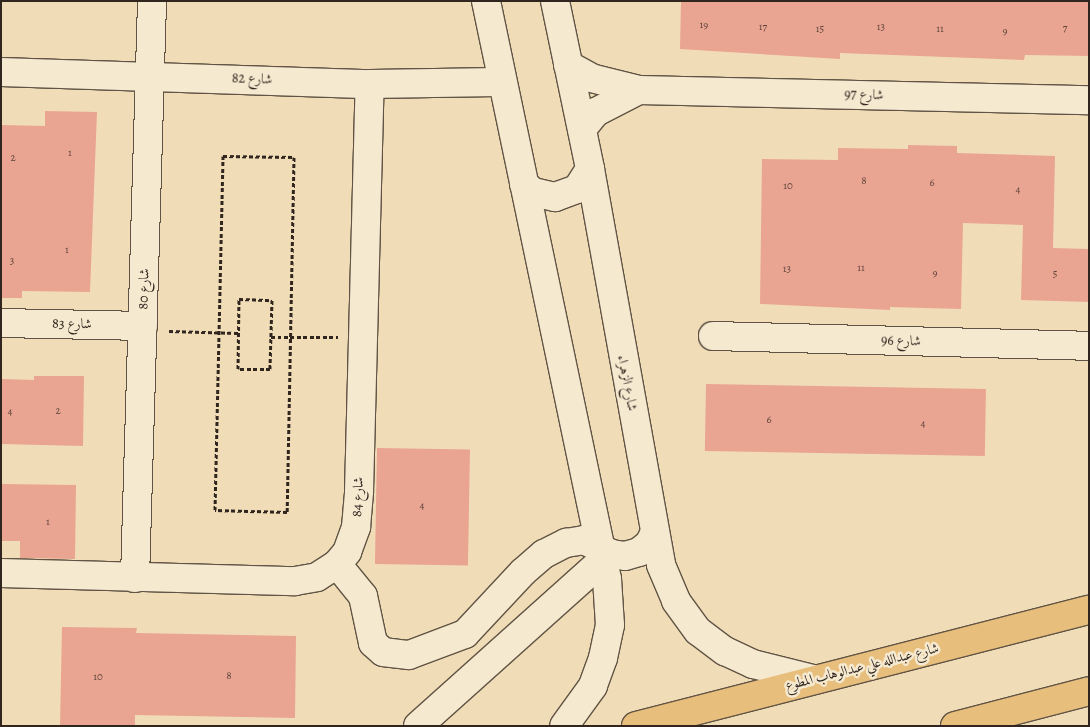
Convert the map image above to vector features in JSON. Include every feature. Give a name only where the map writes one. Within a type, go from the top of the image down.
[{"type":"main road","name":"شارع عبدالله علي عبدالوهاب المطوع","points":[[636,726],[813,679],[1089,610]]},
{"type":"main road","points":[[955,726],[1089,691]]},
{"type":"street","name":"شارع 80","points":[[136,578],[152,1]]},
{"type":"street","points":[[486,1],[601,554],[610,625],[604,658],[593,686],[564,726]]},
{"type":"street","name":"شارع الزهراء","points":[[554,1],[590,169],[661,565],[676,601],[698,631],[725,651],[754,664],[813,679]]},
{"type":"street","name":"شارع 97","points":[[568,65],[591,78],[639,90],[1089,100]]},
{"type":"street","name":"شارع 82","points":[[1,72],[150,74],[370,84],[502,82]]},
{"type":"street","name":"شارع 84","points":[[1,573],[295,581],[317,577],[337,564],[347,552],[356,527],[370,84]]},
{"type":"street","name":"شارع 97","points":[[582,129],[596,112],[639,90]]},
{"type":"street","points":[[524,184],[533,192],[555,197],[577,189],[590,169]]},
{"type":"street","name":"شارع 83","points":[[1,323],[143,326]]},
{"type":"street","name":"شارع 96","points":[[713,336],[1089,346]]},
{"type":"street","points":[[337,564],[363,596],[373,643],[383,652],[394,656],[409,655],[465,634],[523,572],[544,554],[566,543],[584,540],[601,554],[619,555],[639,552],[649,544],[656,532]]},
{"type":"street","points":[[418,726],[601,554]]},
{"type":"path","points":[[223,156],[294,157],[290,336],[286,512],[215,510],[223,156]]},
{"type":"path","points":[[239,299],[272,300],[271,336],[270,369],[238,369],[239,299]]},
{"type":"path","points":[[143,326],[174,332],[238,333]]},
{"type":"path","points":[[271,336],[363,336]]},
{"type":"building","points":[[681,1],[1089,1],[1089,56],[1025,55],[1024,60],[840,53],[840,59],[680,49]]},
{"type":"building","points":[[45,111],[97,112],[90,292],[22,291],[22,298],[1,298],[1,125],[45,126]]},
{"type":"building","points":[[908,145],[957,146],[957,153],[1055,156],[1053,248],[1089,249],[1089,302],[1021,300],[1023,225],[963,223],[961,309],[890,307],[890,310],[760,304],[762,159],[838,160],[838,148],[908,149]]},
{"type":"building","points":[[34,376],[84,376],[83,446],[1,444],[1,379],[34,380]]},
{"type":"building","points":[[706,384],[986,389],[985,456],[705,451]]},
{"type":"building","points":[[377,448],[470,450],[468,566],[375,564]]},
{"type":"building","points":[[1,484],[76,485],[75,559],[20,558],[20,541],[1,541]]},
{"type":"building","points":[[62,627],[137,628],[136,633],[296,636],[295,718],[135,715],[135,726],[60,726]]}]
